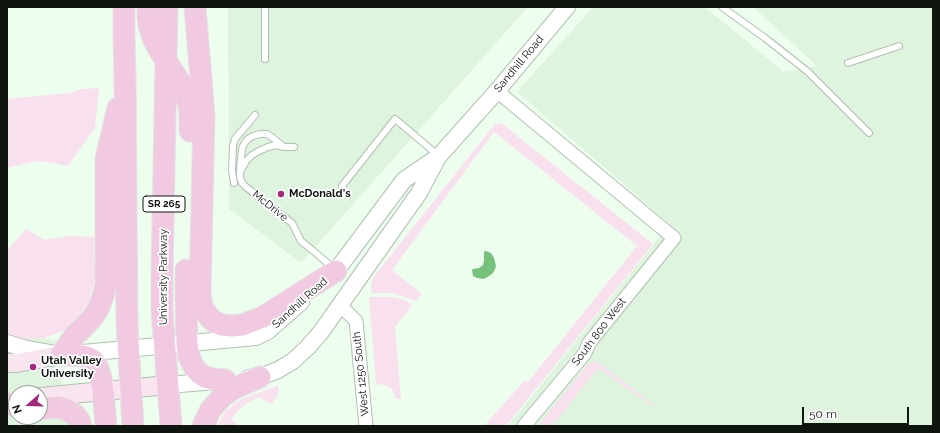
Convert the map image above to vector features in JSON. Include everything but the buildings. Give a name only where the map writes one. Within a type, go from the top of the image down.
[{"type":"main road","points":[[124,7],[127,325],[133,426]]},
{"type":"main road","points":[[148,7],[149,26],[153,38],[182,87],[189,106],[186,297],[187,344],[189,357],[198,372],[213,379],[225,380]]},
{"type":"main road","name":"University Parkway","points":[[168,7],[162,311],[171,426]]},
{"type":"main road","points":[[195,7],[204,115],[200,293],[203,308],[215,322],[222,325],[242,325],[263,317],[336,270]]},
{"type":"main road","points":[[61,355],[75,335],[93,317],[104,296],[106,284],[106,158],[125,76]]},
{"type":"main road","points":[[7,363],[17,363],[61,355],[83,356],[94,361],[101,378],[106,426]]},
{"type":"main road","points":[[203,426],[211,409],[222,396],[233,389],[260,377]]},
{"type":"main road","name":"Sandhill Road","points":[[48,396],[168,385]]},
{"type":"main road","points":[[48,408],[59,407],[68,410],[75,415],[81,426]]},
{"type":"street","name":"Sandhill Road","points":[[7,343],[61,355],[256,337],[268,331],[336,270],[404,180],[439,156],[497,91],[567,7]]},
{"type":"street","name":"South 800 West","points":[[497,91],[674,238],[588,343],[585,353],[524,426]]},
{"type":"street","name":"Sandhill Road","points":[[168,385],[260,377],[278,370],[293,361],[321,332],[420,192],[439,156]]},
{"type":"street","name":"West 1250 South","points":[[340,305],[356,321],[366,426]]},
{"type":"lane","points":[[264,59],[265,7]]},
{"type":"lane","points":[[722,7],[807,71],[869,134]]},
{"type":"lane","points":[[848,63],[899,46]]},
{"type":"lane","points":[[234,183],[232,171],[235,139],[255,115]]},
{"type":"lane","points":[[342,186],[396,119],[439,156]]},
{"type":"lane","points":[[240,172],[242,149],[248,139],[260,134],[267,134],[284,147]]},
{"type":"lane","points":[[240,172],[246,161],[259,151],[276,145],[294,147]]},
{"type":"lane","name":"McDrive","points":[[240,172],[242,183],[292,223],[301,241],[336,270]]},
{"type":"shaded area","points":[[228,7],[528,7],[301,263],[229,209]]},
{"type":"shaded area","points":[[593,7],[705,7],[784,72],[817,66],[753,7],[933,7],[933,426],[508,426],[670,224],[517,92]]},
{"type":"shaded area","points":[[99,88],[95,128],[68,166],[36,161],[7,168],[7,99],[69,93],[82,89]]},
{"type":"shaded area","points":[[501,123],[653,244],[506,426],[484,426],[524,381],[528,382],[637,246],[494,132],[392,270],[422,294],[416,301],[393,293],[372,293],[372,279],[495,124]]},
{"type":"shaded area","points":[[26,229],[44,240],[70,236],[94,237],[95,278],[89,300],[81,314],[63,331],[44,338],[24,339],[7,334],[7,248],[9,248]]},
{"type":"shaded area","points":[[486,251],[491,253],[494,258],[496,266],[495,269],[493,273],[484,279],[477,278],[473,276],[472,270],[483,265],[484,252]]},
{"type":"shaded area","points":[[369,297],[391,297],[405,300],[412,305],[395,327],[401,399],[396,399],[392,389],[385,385],[376,384]]},
{"type":"shaded area","name":"Utah Valley University","points":[[7,335],[56,340],[68,426],[7,426]]},
{"type":"shaded area","points":[[594,361],[603,366],[655,406],[651,405],[598,368],[552,426],[538,426],[588,364]]},
{"type":"shaded area","points":[[278,386],[279,392],[273,402],[269,403],[259,397],[247,403],[238,411],[231,419],[239,426],[218,426],[225,412],[238,401]]},
{"type":"place","name":"McDonald's","points":[[281,194]]},
{"type":"place","name":"Utah Valley University","points":[[33,367]]}]
